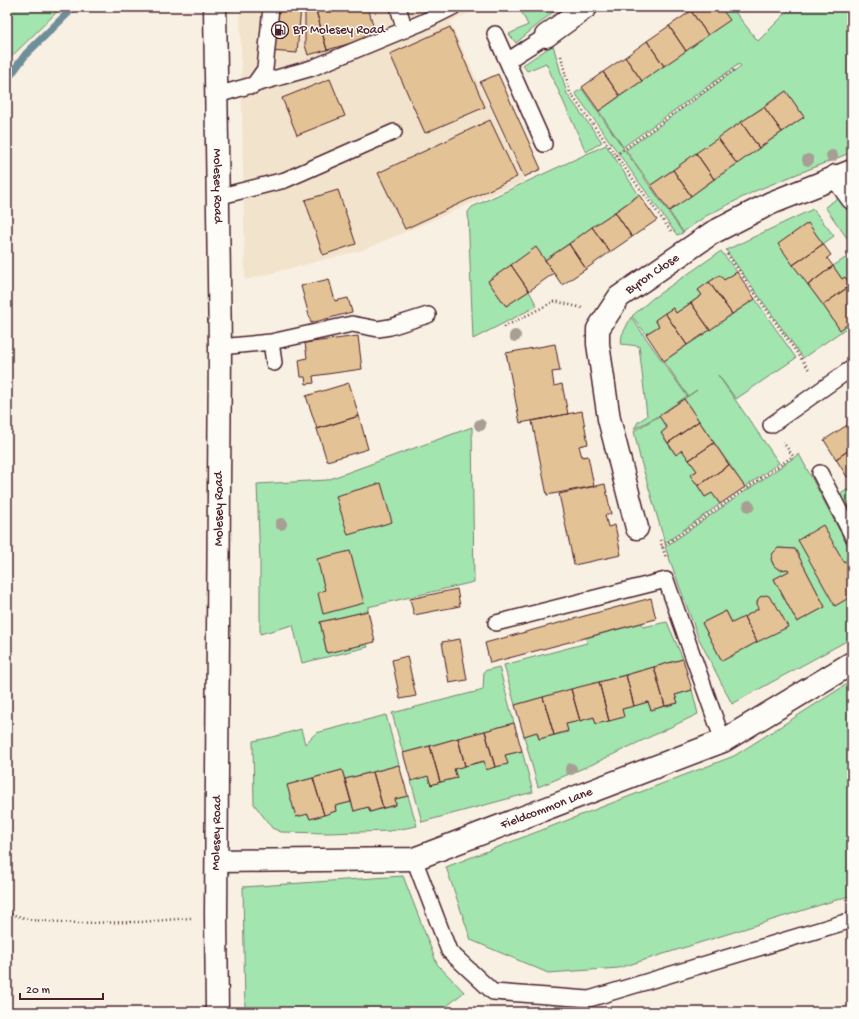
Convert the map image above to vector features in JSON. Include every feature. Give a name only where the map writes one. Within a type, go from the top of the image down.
[{"type":"street","name":"Molesey Road","points":[[215,7],[220,347],[216,915],[217,1012]]},
{"type":"street","points":[[550,34],[586,7]]},
{"type":"street","name":"Byron Close","points":[[638,528],[609,419],[598,344],[598,329],[607,315],[619,298],[685,251],[712,233],[771,203],[844,174],[852,198]]},
{"type":"street","name":"Fieldcommon Lane","points":[[217,861],[414,859],[723,741],[852,663]]},
{"type":"lane","points":[[253,86],[265,69],[271,7]]},
{"type":"lane","points":[[398,7],[405,30]]},
{"type":"lane","points":[[217,95],[312,68],[405,30],[454,7]]},
{"type":"lane","points":[[495,34],[544,144]]},
{"type":"lane","points":[[507,61],[550,34]]},
{"type":"lane","points":[[217,197],[286,180],[394,132]]},
{"type":"lane","points":[[220,347],[271,342],[352,324],[378,329],[390,327],[428,314]]},
{"type":"lane","points":[[271,342],[274,363]]},
{"type":"lane","points":[[771,425],[852,368]]},
{"type":"lane","points":[[820,473],[852,535]]},
{"type":"lane","points":[[496,624],[666,580],[723,741]]},
{"type":"lane","points":[[414,859],[449,951],[493,992],[589,999],[852,920]]},
{"type":"path","points":[[550,34],[570,93],[685,251]]},
{"type":"path","points":[[616,155],[735,69]]},
{"type":"path","points":[[712,233],[822,389]]},
{"type":"path","points":[[504,327],[556,300],[607,315]]},
{"type":"path","points":[[662,547],[793,456],[771,425]]},
{"type":"path","points":[[638,528],[654,522],[672,578],[666,580]]},
{"type":"path","points":[[7,914],[32,920],[78,923],[141,922],[216,915]]},
{"type":"shaded area","points":[[240,7],[482,7],[450,22],[524,181],[363,250],[245,280]]},
{"type":"green space","points":[[7,7],[62,7],[7,61]]},
{"type":"green space","points":[[519,7],[559,7],[516,43],[509,34],[528,25]]},
{"type":"green space","points":[[720,7],[731,7],[758,41],[792,7],[852,7],[852,152],[755,191],[706,216],[683,232],[669,211],[804,117],[786,91],[651,185],[626,150],[741,66],[739,64],[623,147],[599,111],[729,20]]},
{"type":"green space","points":[[553,45],[567,94],[602,142],[586,152],[546,63],[527,71],[523,65]]},
{"type":"green space","points":[[582,89],[683,233],[677,235],[575,93]]},
{"type":"green space","points":[[606,145],[639,195],[545,260],[536,248],[488,281],[506,306],[529,291],[537,306],[473,339],[468,212],[472,207]]},
{"type":"green space","points":[[838,198],[852,217],[852,245],[825,207]]},
{"type":"green space","points":[[813,209],[834,236],[823,244],[808,223],[779,244],[840,329],[852,321],[852,324],[803,358],[726,250]]},
{"type":"green space","points":[[721,251],[737,272],[724,280],[719,275],[698,290],[702,295],[676,313],[673,308],[655,320],[659,326],[646,334],[632,316],[653,298]]},
{"type":"green space","points":[[850,255],[852,258],[852,287],[845,277],[842,279],[833,266]]},
{"type":"green space","points":[[755,299],[796,358],[736,399],[718,375],[779,463],[745,487],[684,399],[697,390],[688,396],[664,361]]},
{"type":"green space","points":[[631,317],[687,396],[658,416],[634,429],[638,422],[647,416],[639,346],[621,344],[622,335]]},
{"type":"green space","points":[[659,416],[667,428],[661,433],[675,454],[682,450],[697,471],[691,475],[705,497],[712,493],[720,504],[665,543],[640,458],[634,431]]},
{"type":"green space","points":[[472,427],[474,582],[368,607],[368,611],[320,622],[327,653],[367,644],[368,647],[302,663],[293,625],[260,634],[260,562],[257,484],[327,480]]},
{"type":"green space","points":[[799,454],[852,554],[852,638],[732,704],[698,637],[665,547]],"holes":[[[778,548],[795,549],[825,607],[797,622],[774,579],[789,571],[788,569],[778,568],[772,563],[772,556]],[[726,611],[732,623],[757,642],[722,661],[702,623]]]},
{"type":"green space","points":[[852,487],[852,516],[840,494]]},
{"type":"green space","points":[[667,622],[683,659],[515,705],[504,665],[587,643],[586,638],[642,623],[643,627]]},
{"type":"green space","points":[[499,667],[514,723],[403,753],[392,713],[483,690],[484,671]]},
{"type":"green space","points":[[852,681],[852,895],[619,968],[548,973],[471,940],[446,867],[734,756]]},
{"type":"green space","points":[[692,690],[698,714],[593,764],[538,787],[524,736],[537,732],[539,739],[568,732],[566,724],[594,717],[596,724],[623,717],[622,709],[648,702],[651,710],[678,703],[675,695]]},
{"type":"green space","points":[[386,715],[399,765],[345,779],[342,770],[287,785],[310,819],[336,811],[335,806],[351,802],[354,811],[368,807],[370,812],[396,805],[395,799],[408,796],[417,826],[390,831],[328,833],[281,832],[272,828],[254,804],[253,741],[301,729],[305,744],[316,733]]},
{"type":"green space","points":[[522,751],[533,792],[422,822],[411,781],[428,776],[431,785],[456,778],[454,769],[484,761],[486,769],[507,764],[505,755]]},
{"type":"green space","points":[[403,876],[437,964],[464,992],[440,1012],[245,1012],[243,887]]},
{"type":"building","points":[[273,7],[301,7],[297,53],[270,51]]},
{"type":"building","points":[[303,7],[315,7],[327,50],[308,55],[305,45],[305,15]]},
{"type":"building","points":[[315,7],[368,7],[376,36],[327,50]]},
{"type":"building","points":[[697,7],[720,7],[730,20],[708,35],[691,11]]},
{"type":"building","points":[[691,11],[708,35],[686,51],[669,26]]},
{"type":"building","points":[[669,26],[686,51],[664,66],[647,41]]},
{"type":"building","points":[[450,27],[485,107],[425,133],[390,54]]},
{"type":"building","points":[[647,41],[664,66],[642,81],[625,57]]},
{"type":"building","points":[[625,57],[642,81],[620,96],[603,72]]},
{"type":"building","points":[[603,72],[620,96],[599,111],[582,87]]},
{"type":"building","points":[[498,74],[541,169],[524,177],[480,82]]},
{"type":"building","points":[[330,79],[345,116],[297,135],[282,98]]},
{"type":"building","points":[[786,91],[804,117],[782,132],[764,107]]},
{"type":"building","points":[[764,107],[782,132],[759,148],[741,122]]},
{"type":"building","points":[[490,120],[517,177],[405,229],[378,173]]},
{"type":"building","points":[[741,122],[759,148],[737,164],[718,138]]},
{"type":"building","points":[[718,138],[737,164],[714,179],[696,153]]},
{"type":"building","points":[[696,153],[714,179],[691,196],[673,170]]},
{"type":"building","points":[[673,170],[691,196],[669,211],[651,185]]},
{"type":"building","points":[[338,190],[356,244],[323,255],[305,200]]},
{"type":"building","points":[[639,195],[657,220],[632,237],[615,212]]},
{"type":"building","points":[[615,212],[632,237],[610,252],[592,227]]},
{"type":"building","points":[[808,223],[823,244],[793,265],[778,244]]},
{"type":"building","points":[[592,227],[610,252],[586,269],[569,244]]},
{"type":"building","points":[[569,244],[586,269],[562,285],[545,260]]},
{"type":"building","points":[[823,244],[831,255],[827,258],[833,266],[808,285],[793,265]]},
{"type":"building","points":[[536,247],[554,273],[529,291],[511,265]]},
{"type":"building","points":[[511,265],[529,291],[506,306],[488,281]]},
{"type":"building","points":[[833,266],[842,279],[845,277],[851,285],[823,305],[808,285]]},
{"type":"building","points":[[737,272],[755,299],[732,314],[709,282],[720,275],[724,280]]},
{"type":"building","points":[[329,279],[335,301],[348,298],[352,312],[311,323],[301,286]]},
{"type":"building","points":[[709,282],[732,314],[710,330],[691,303],[702,295],[698,290]]},
{"type":"building","points":[[851,285],[852,321],[840,330],[823,305]]},
{"type":"building","points":[[691,303],[710,330],[687,345],[665,313],[673,308],[676,313]]},
{"type":"building","points":[[665,313],[687,345],[664,361],[646,334],[659,326],[655,320]]},
{"type":"building","points":[[358,336],[362,369],[313,376],[314,383],[306,384],[305,377],[301,377],[299,360],[307,358],[305,343]]},
{"type":"building","points":[[555,344],[560,371],[552,372],[554,386],[562,384],[568,414],[520,423],[506,353]]},
{"type":"building","points":[[349,383],[359,416],[317,429],[306,396]]},
{"type":"building","points":[[684,399],[699,421],[668,443],[661,433],[667,428],[659,416]]},
{"type":"building","points":[[582,411],[588,444],[579,446],[582,457],[588,456],[594,486],[547,495],[532,421]]},
{"type":"building","points":[[359,416],[368,449],[327,461],[317,429]]},
{"type":"building","points":[[699,421],[714,443],[689,460],[682,450],[676,455],[668,443]]},
{"type":"building","points":[[852,422],[852,448],[836,459],[824,440]]},
{"type":"building","points":[[714,443],[729,465],[698,486],[690,475],[697,471],[689,460]]},
{"type":"building","points":[[852,448],[852,474],[847,477],[836,459]]},
{"type":"building","points":[[729,465],[745,487],[720,504],[712,493],[705,497],[698,486]]},
{"type":"building","points":[[381,483],[392,522],[348,535],[336,496]]},
{"type":"building","points":[[605,484],[611,514],[605,515],[608,527],[615,525],[621,555],[574,565],[559,494]]},
{"type":"building","points":[[823,525],[844,562],[852,558],[852,596],[835,606],[798,540]]},
{"type":"building","points":[[778,548],[795,549],[825,607],[797,622],[774,579],[789,571],[788,569],[780,570],[774,566],[771,559],[773,553]]},
{"type":"building","points":[[350,551],[364,603],[323,614],[318,593],[325,590],[317,559]]},
{"type":"building","points":[[457,589],[460,606],[414,615],[410,599]]},
{"type":"building","points":[[766,595],[769,596],[773,603],[775,603],[788,627],[757,642],[744,617],[758,609],[758,599]]},
{"type":"building","points":[[651,598],[656,619],[490,663],[485,643]]},
{"type":"building","points":[[368,611],[375,642],[327,653],[320,622]]},
{"type":"building","points":[[726,611],[732,623],[744,617],[757,642],[722,661],[702,623]]},
{"type":"building","points":[[460,639],[467,680],[449,683],[442,642]]},
{"type":"building","points":[[407,656],[416,696],[400,699],[392,660]]},
{"type":"building","points":[[683,659],[692,690],[675,695],[678,703],[665,706],[654,667]]},
{"type":"building","points":[[654,667],[665,706],[651,710],[648,702],[634,706],[626,675]]},
{"type":"building","points":[[626,675],[634,706],[622,709],[624,717],[609,721],[599,682]]},
{"type":"building","points":[[599,682],[609,721],[596,724],[594,717],[580,721],[571,689]]},
{"type":"building","points":[[571,689],[580,721],[566,724],[568,731],[554,735],[543,697]]},
{"type":"building","points":[[543,697],[554,735],[539,739],[537,732],[524,736],[515,705]]},
{"type":"building","points":[[514,723],[522,751],[505,755],[508,764],[495,767],[485,731]]},
{"type":"building","points":[[485,731],[495,767],[486,770],[484,761],[465,766],[458,738]]},
{"type":"building","points":[[458,738],[465,766],[454,769],[457,778],[440,782],[430,746]]},
{"type":"building","points":[[430,746],[440,782],[431,785],[428,776],[411,781],[403,753]]},
{"type":"building","points":[[399,765],[408,796],[395,799],[396,805],[383,808],[373,772]]},
{"type":"building","points":[[342,770],[351,802],[335,806],[336,811],[324,815],[313,778]]},
{"type":"building","points":[[373,772],[383,808],[370,812],[368,807],[354,811],[345,779]]},
{"type":"building","points":[[313,778],[324,815],[310,819],[308,814],[296,817],[287,785]]},
{"type":"waterway","points":[[7,80],[26,54],[74,7]]},
{"type":"place","name":"BP Molesey Road","points":[[280,30]]}]
